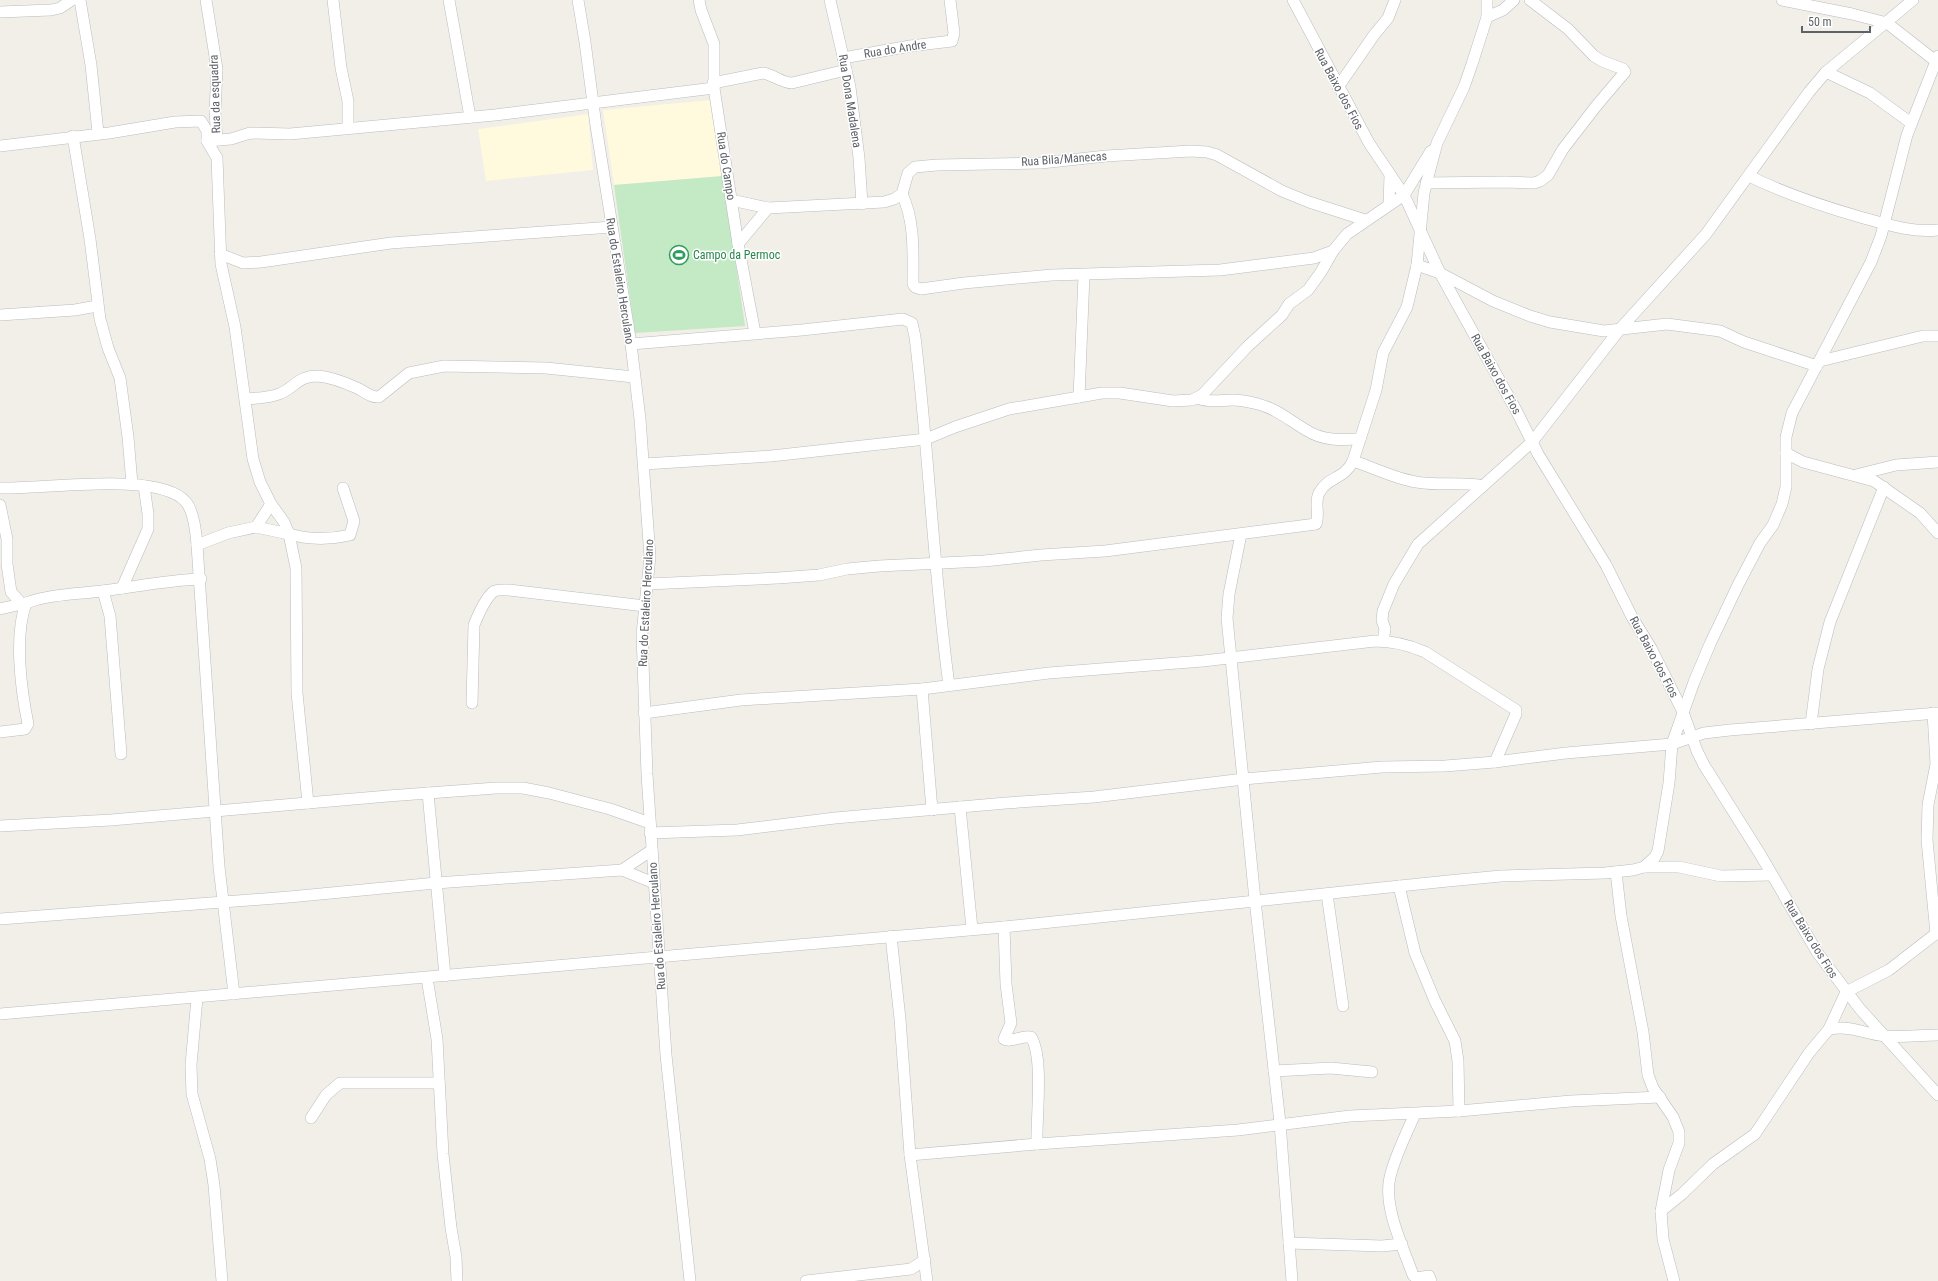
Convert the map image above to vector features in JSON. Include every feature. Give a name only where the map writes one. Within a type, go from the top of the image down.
[{"type":"street","points":[[60,8],[72,0]]},
{"type":"street","points":[[80,0],[91,65],[98,133]]},
{"type":"street","name":"Rua da esquadra","points":[[206,0],[217,69],[215,112],[217,140]]},
{"type":"street","points":[[333,0],[341,68],[348,101],[348,127]]},
{"type":"street","points":[[449,0],[470,117]]},
{"type":"street","name":"Rua do Estaleiro Herculano","points":[[578,0],[586,42],[593,101],[631,344],[644,464],[650,557],[642,657],[650,828],[666,1055],[690,1281]]},
{"type":"street","name":"Rua do Campo","points":[[700,0],[701,10],[714,44],[713,85],[738,244],[755,333]]},
{"type":"street","name":"Rua Dona Madalena","points":[[830,0],[846,70],[859,158],[862,204]]},
{"type":"street","name":"Rua do Andre","points":[[843,58],[910,46],[952,41],[954,37],[950,0]]},
{"type":"street","name":"Rua Baixo dos Fios","points":[[1292,0],[1369,143],[1404,195],[1440,273],[1558,489],[1606,565],[1632,617],[1651,648],[1683,712],[1697,751],[1704,765],[1772,875],[1817,952],[1846,992],[1938,1095]]},
{"type":"street","points":[[1338,87],[1374,35],[1388,18],[1395,0]]},
{"type":"street","points":[[644,464],[771,456],[926,439],[1009,409],[1114,392],[1173,401],[1197,398],[1202,395],[1248,346],[1282,315],[1289,304],[1308,290],[1321,272],[1333,251],[1347,234],[1365,220],[1404,195],[1437,143],[1464,87],[1487,17],[1487,0]]},
{"type":"street","points":[[1487,17],[1503,10],[1514,0]]},
{"type":"street","points":[[1426,183],[1534,183],[1540,181],[1548,175],[1562,149],[1596,105],[1625,72],[1623,69],[1602,61],[1594,56],[1568,29],[1530,0]]},
{"type":"street","points":[[1644,866],[1650,863],[1658,851],[1672,767],[1672,744],[1683,712],[1710,644],[1738,585],[1760,543],[1773,525],[1782,504],[1786,487],[1786,437],[1792,413],[1871,262],[1884,224],[1911,124],[1937,60],[1887,23],[1799,2],[1782,0]]},
{"type":"street","points":[[1383,641],[1385,629],[1382,620],[1383,611],[1394,584],[1414,550],[1437,526],[1532,442],[1620,329],[1706,234],[1809,92],[1826,72],[1914,0]]},
{"type":"street","points":[[0,12],[60,8],[82,13]]},
{"type":"street","points":[[217,140],[250,133],[290,134],[348,127],[470,117],[713,85],[763,74],[770,75],[787,83],[792,83],[846,70]]},
{"type":"street","points":[[1826,72],[1870,93],[1911,124]]},
{"type":"street","points":[[0,146],[176,122],[201,121],[207,131],[221,146],[217,158]]},
{"type":"street","points":[[73,136],[90,239],[97,306],[105,338],[120,378],[128,437],[132,484]]},
{"type":"street","points":[[217,140],[220,254],[235,327],[239,366],[246,399],[253,459],[260,482],[271,504],[284,522],[289,534],[296,568],[297,693],[308,803]]},
{"type":"street","points":[[648,584],[778,578],[818,575],[847,569],[879,566],[935,564],[1104,551],[1314,525],[1318,517],[1316,503],[1319,493],[1324,485],[1349,470],[1353,461],[1376,390],[1383,353],[1407,307],[1417,265],[1426,183],[1437,143]]},
{"type":"street","name":"Rua Bila/Manecas","points":[[902,194],[908,173],[915,167],[937,165],[1041,163],[1106,156],[1191,151],[1207,152],[1217,155],[1282,191],[1365,220]]},
{"type":"street","points":[[1389,205],[1390,175]]},
{"type":"street","points":[[1749,176],[1778,190],[1820,205],[1884,224],[1910,230],[1938,230]]},
{"type":"street","points":[[732,200],[768,208],[884,202],[894,199],[902,194],[908,210],[913,284],[917,288],[1052,275],[1084,275],[1134,271],[1220,270],[1314,258],[1333,251]]},
{"type":"street","points":[[738,244],[768,208]]},
{"type":"street","points":[[220,254],[243,263],[262,262],[391,243],[612,227]]},
{"type":"street","points":[[1417,265],[1440,273],[1483,297],[1530,316],[1582,328],[1604,331],[1667,324],[1720,331],[1744,342],[1818,363],[1923,336],[1938,336]]},
{"type":"street","points":[[1079,397],[1084,275]]},
{"type":"street","points":[[0,315],[75,310],[97,306]]},
{"type":"street","points":[[631,344],[838,327],[903,319],[909,320],[912,323],[915,337],[926,439],[935,564],[948,684]]},
{"type":"street","points":[[246,399],[274,396],[284,392],[297,381],[318,376],[329,378],[356,388],[372,396],[379,397],[409,373],[444,366],[546,368],[634,377]]},
{"type":"street","points":[[1197,398],[1205,401],[1235,400],[1257,403],[1278,411],[1306,430],[1322,437],[1337,440],[1360,439]]},
{"type":"street","points":[[1786,453],[1803,462],[1874,481],[1920,513],[1938,533]]},
{"type":"street","points":[[1353,461],[1414,482],[1454,485],[1478,484],[1482,486]]},
{"type":"street","points":[[1854,475],[1896,465],[1938,462]]},
{"type":"street","points":[[0,488],[132,484],[167,491],[186,502],[194,525],[197,545],[222,902],[234,994]]},
{"type":"street","points":[[122,588],[148,529],[148,514],[144,486]]},
{"type":"street","points":[[1812,724],[1818,669],[1830,622],[1884,487]]},
{"type":"street","points":[[197,545],[228,533],[256,526],[309,540],[350,535],[354,521],[343,488]]},
{"type":"street","points":[[256,526],[271,504]]},
{"type":"street","points":[[0,505],[7,539],[7,564],[11,592],[21,604],[21,672],[28,724],[25,729],[0,732]]},
{"type":"street","points":[[1241,534],[1227,606],[1230,659],[1280,1123],[1292,1281]]},
{"type":"street","points":[[0,609],[64,595],[180,580],[200,579]]},
{"type":"street","points":[[472,703],[474,625],[478,615],[493,592],[498,590],[509,590],[645,606]]},
{"type":"street","points":[[103,591],[111,624],[121,754]]},
{"type":"street","points":[[0,609],[11,592]]},
{"type":"street","points":[[644,713],[740,700],[922,689],[948,684],[1049,673],[1230,659],[1383,641],[1411,645],[1425,652],[1516,710],[1516,714],[1495,762]]},
{"type":"street","points":[[922,689],[932,810]]},
{"type":"street","points":[[0,826],[73,823],[428,793],[523,788],[610,809],[650,828],[737,830],[835,818],[1094,797],[1244,779],[1382,767],[1445,766],[1495,762],[1566,753],[1672,744],[1692,736],[1730,730],[1935,713],[1936,764],[1926,818],[1937,933],[1889,970],[1846,992],[1829,1029],[1809,1053],[1755,1134],[1713,1164],[1682,1194],[1661,1211]]},
{"type":"street","points":[[428,793],[445,976]]},
{"type":"street","points":[[960,807],[972,929]]},
{"type":"street","points":[[622,870],[652,850]]},
{"type":"street","points":[[0,1014],[1004,927],[1255,900],[1501,876],[1616,872],[1644,866],[1679,867],[1721,876],[1772,875]]},
{"type":"street","points":[[0,919],[622,870],[654,883]]},
{"type":"street","points":[[1616,872],[1621,916],[1642,1024],[1648,1075],[1673,1117],[1679,1132],[1679,1144],[1669,1170],[1661,1211],[1663,1239],[1674,1281]]},
{"type":"street","points":[[1399,886],[1415,953],[1422,974],[1455,1041],[1458,1061],[1459,1111]]},
{"type":"street","points":[[1327,894],[1343,1006]]},
{"type":"street","points":[[1004,927],[1006,984],[1011,1023],[1004,1039],[1010,1040],[1026,1036],[1034,1043],[1038,1071],[1037,1144]]},
{"type":"street","points":[[891,936],[900,1019],[910,1155],[927,1279]]},
{"type":"street","points":[[427,978],[437,1039],[443,1154],[451,1228],[456,1257],[457,1281]]},
{"type":"street","points":[[197,998],[191,1065],[192,1094],[210,1159],[214,1185],[222,1281]]},
{"type":"street","points":[[1829,1029],[1841,1027],[1852,1028],[1884,1036],[1938,1035]]},
{"type":"street","points":[[1274,1071],[1331,1068],[1372,1072]]},
{"type":"street","points":[[311,1118],[326,1095],[340,1083],[439,1084]]},
{"type":"street","points":[[910,1155],[1037,1144],[1238,1130],[1280,1123],[1350,1116],[1415,1114],[1571,1101],[1660,1097]]},
{"type":"street","points":[[1415,1114],[1390,1178],[1390,1208],[1414,1277],[1429,1276],[1431,1281]]},
{"type":"street","points":[[1289,1243],[1382,1246],[1402,1244]]},
{"type":"street","points":[[806,1281],[911,1269],[925,1260]]},
{"type":"street","points":[[911,1269],[927,1279]]},
{"type":"shaded area","points":[[711,100],[723,176],[614,185],[603,110]]},
{"type":"shaded area","points":[[588,114],[593,170],[486,181],[478,129]]},
{"type":"green space","name":"Campo da Permoc","points":[[723,176],[745,326],[635,333],[614,185]]},
{"type":"place","name":"Campo da Permoc","points":[[679,255]]}]
